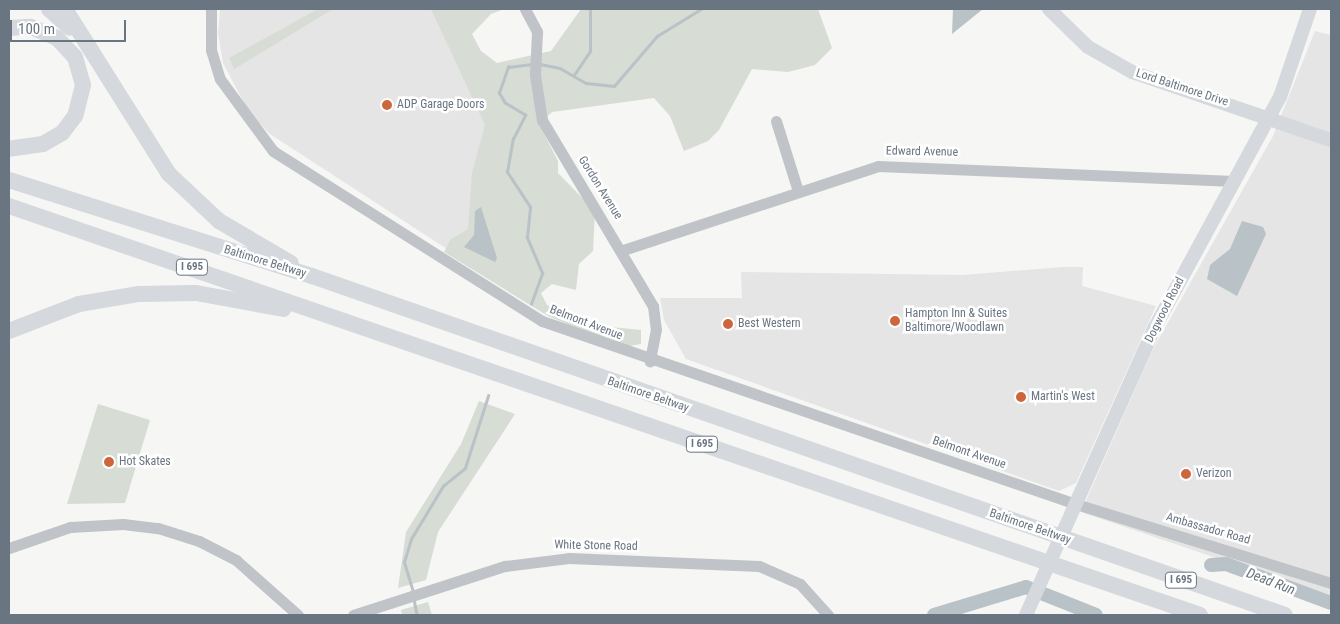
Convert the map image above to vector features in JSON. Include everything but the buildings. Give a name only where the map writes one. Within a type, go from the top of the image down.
[{"type":"highway","points":[[49,9],[89,48]]},
{"type":"highway","points":[[65,9],[155,156],[184,191],[234,231],[312,276]]},
{"type":"highway","points":[[9,28],[30,27],[57,38],[75,57],[83,86],[75,116],[62,133],[43,144],[9,149]]},
{"type":"highway","name":"Baltimore Beltway","points":[[9,180],[312,276],[1285,615]]},
{"type":"highway","name":"I 695","points":[[9,206],[1200,615]]},
{"type":"highway","points":[[9,331],[79,304],[169,292],[243,299],[374,331]]},
{"type":"main road","name":"Lord Baltimore Drive","points":[[1049,9],[1088,47],[1132,72],[1271,116],[1331,140]]},
{"type":"main road","name":"Dogwood Road","points":[[1026,615],[1155,327],[1271,116],[1310,9]]},
{"type":"street","name":"Belmont Avenue","points":[[211,9],[211,50],[220,79],[252,127],[284,160],[542,322],[650,361],[1076,504]]},
{"type":"street","name":"Gordon Avenue","points":[[525,9],[536,25],[536,64],[542,120],[623,250],[656,314],[650,361]]},
{"type":"street","points":[[776,121],[798,191]]},
{"type":"street","name":"Edward Avenue","points":[[623,250],[798,191],[892,164],[1234,181]]},
{"type":"street","name":"Ambassador Road","points":[[1076,504],[1331,583]]},
{"type":"street","points":[[9,548],[70,527],[123,524],[158,528],[199,541],[236,560],[298,615]]},
{"type":"street","name":"White Stone Road","points":[[354,615],[414,592],[548,559],[751,564],[800,584],[828,615]]},
{"type":"shaded area","points":[[220,9],[433,9],[516,134],[524,299],[270,134],[249,112],[223,63],[218,33]]},
{"type":"shaded area","points":[[318,9],[333,9],[234,69],[229,58]]},
{"type":"shaded area","points":[[431,9],[504,9],[491,14],[472,34],[481,51],[497,63],[551,51],[581,9],[818,9],[832,48],[815,65],[788,72],[752,69],[719,130],[708,141],[684,151],[670,116],[654,98],[552,112],[539,124],[558,161],[558,173],[595,211],[593,251],[579,264],[576,290],[552,284],[541,293],[547,305],[591,325],[641,330],[641,344],[629,346],[607,341],[548,316],[444,252],[450,240],[468,229],[472,173],[485,125]]},
{"type":"shaded area","points":[[953,9],[983,9],[952,34]]},
{"type":"shaded area","points":[[1315,31],[1331,35],[1331,597],[1081,512],[1152,351],[1273,136]]},
{"type":"shaded area","points":[[481,207],[497,258],[495,262],[464,247],[474,235],[475,211]]},
{"type":"shaded area","points":[[1242,221],[1263,227],[1266,234],[1237,296],[1207,279],[1210,265],[1230,249]]},
{"type":"shaded area","points":[[1083,267],[1082,286],[1156,306],[1076,483],[1059,491],[686,359],[664,320],[660,298],[742,298],[741,272],[963,275]]},
{"type":"shaded area","points":[[479,401],[515,414],[438,532],[426,580],[398,588],[406,532],[461,444]]},
{"type":"shaded area","name":"Hot Skates","points":[[98,404],[150,420],[125,503],[67,504]]},
{"type":"shaded area","points":[[428,602],[432,615],[402,615],[401,610]]},
{"type":"waterway","points":[[574,75],[590,51],[590,9]]},
{"type":"waterway","points":[[540,64],[560,68],[586,83],[614,86],[657,36],[701,9]]},
{"type":"waterway","points":[[531,304],[542,273],[527,237],[530,207],[507,172],[513,139],[525,115],[505,103],[499,93],[508,67],[532,64]]},
{"type":"waterway","points":[[413,592],[404,562],[411,539],[443,486],[465,468],[488,396]]},
{"type":"waterway","name":"Dead Run","points":[[1211,565],[1226,564],[1331,603]]},
{"type":"waterway","name":"Dead Run","points":[[934,615],[1026,587],[1096,615]]},
{"type":"waterway","points":[[414,599],[417,615]]},
{"type":"place","name":"ADP Garage Doors","points":[[387,105]]},
{"type":"place","name":"Hampton Inn & Suites Baltimore/Woodlawn","points":[[895,321]]},
{"type":"place","name":"Best Western","points":[[728,324]]},
{"type":"place","name":"Martin's West","points":[[1021,397]]},
{"type":"place","name":"Hot Skates","points":[[109,462]]},
{"type":"place","name":"Verizon","points":[[1186,474]]}]
